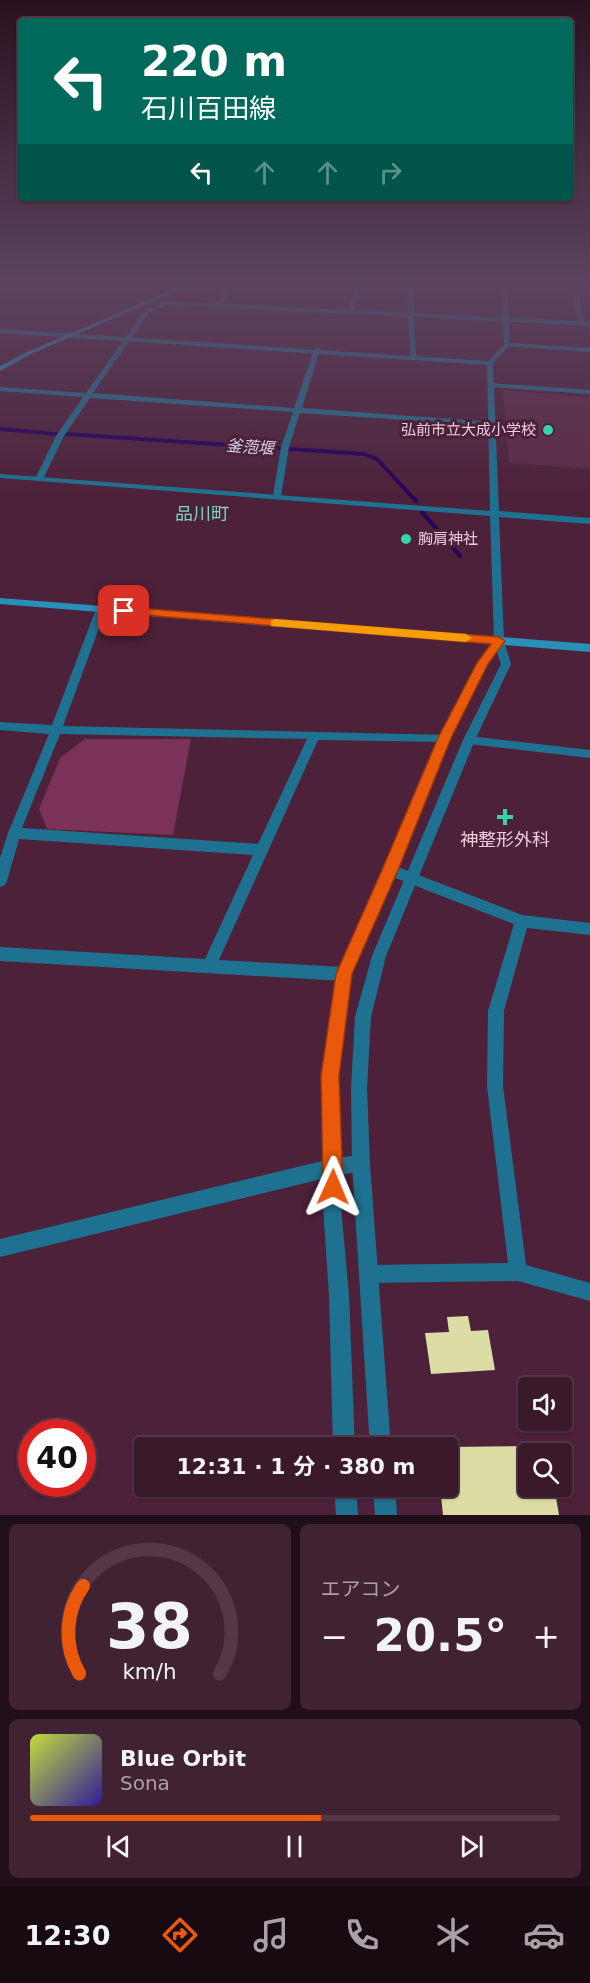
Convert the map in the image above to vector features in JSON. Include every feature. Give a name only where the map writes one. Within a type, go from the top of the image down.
[{"type":"main road","points":[[0,369],[27,356]]},
{"type":"main road","points":[[0,601],[590,648]]},
{"type":"street","points":[[39,479],[60,435],[115,356]]},
{"type":"street","points":[[277,496],[285,448],[315,356]]},
{"type":"street","points":[[394,356],[490,363]]},
{"type":"street","points":[[380,1437],[361,1164],[359,1088],[363,1017],[379,956],[470,740],[506,664],[499,641],[494,513],[490,363],[497,356]]},
{"type":"street","points":[[491,385],[590,392]]},
{"type":"street","points":[[0,389],[493,424]]},
{"type":"street","points":[[0,476],[590,521]]},
{"type":"street","points":[[0,881],[14,833],[56,730],[101,609]]},
{"type":"street","points":[[344,1437],[339,1295],[332,1207],[334,1167],[330,1076],[344,974],[444,738],[483,663],[499,641]]},
{"type":"street","points":[[0,726],[56,730],[444,738]]},
{"type":"street","points":[[209,966],[314,736]]},
{"type":"street","points":[[470,740],[590,754]]},
{"type":"street","points":[[14,833],[262,850]]},
{"type":"street","points":[[390,870],[522,921],[590,929]]},
{"type":"street","points":[[518,1272],[495,1086],[496,1011],[522,921]]},
{"type":"street","points":[[0,954],[344,974]]},
{"type":"street","points":[[0,1248],[334,1167],[361,1164]]},
{"type":"street","points":[[369,1274],[518,1272],[590,1292]]},
{"type":"street","points":[[345,1497],[346,1515]]},
{"type":"street","points":[[385,1497],[386,1515]]},
{"type":"shaded area","name":"弘前市立大成小学校","points":[[503,390],[590,398],[590,469],[509,463]]},
{"type":"shaded area","points":[[85,739],[191,739],[173,835],[47,829],[39,809],[60,758]]},
{"type":"building","points":[[468,1316],[471,1331],[488,1330],[495,1370],[431,1374],[425,1333],[449,1332],[447,1317]]},
{"type":"building","points":[[518,1446],[518,1497],[556,1497],[559,1515],[443,1515],[441,1497],[458,1497],[458,1447]]},
{"type":"waterway","name":"釜萢堰","points":[[0,429],[57,434]]},
{"type":"waterway","name":"釜萢堰","points":[[66,434],[364,454],[377,459],[416,501]]},
{"type":"waterway","name":"釜萢堰","points":[[422,512],[460,556]]},
{"type":"slow traffic","points":[[275,623],[466,638]]},
{"type":"place","name":"弘前市立大成小学校","points":[[548,430]]},
{"type":"place","name":"胸肩神社","points":[[406,539]]},
{"type":"place","name":"神整形外科","points":[[505,817]]},
{"type":"district","name":"品川町","points":[[202,513]]},
{"type":"route","points":[[124,611],[499,641],[483,663],[444,738],[344,974],[330,1076],[333,1187]]}]
